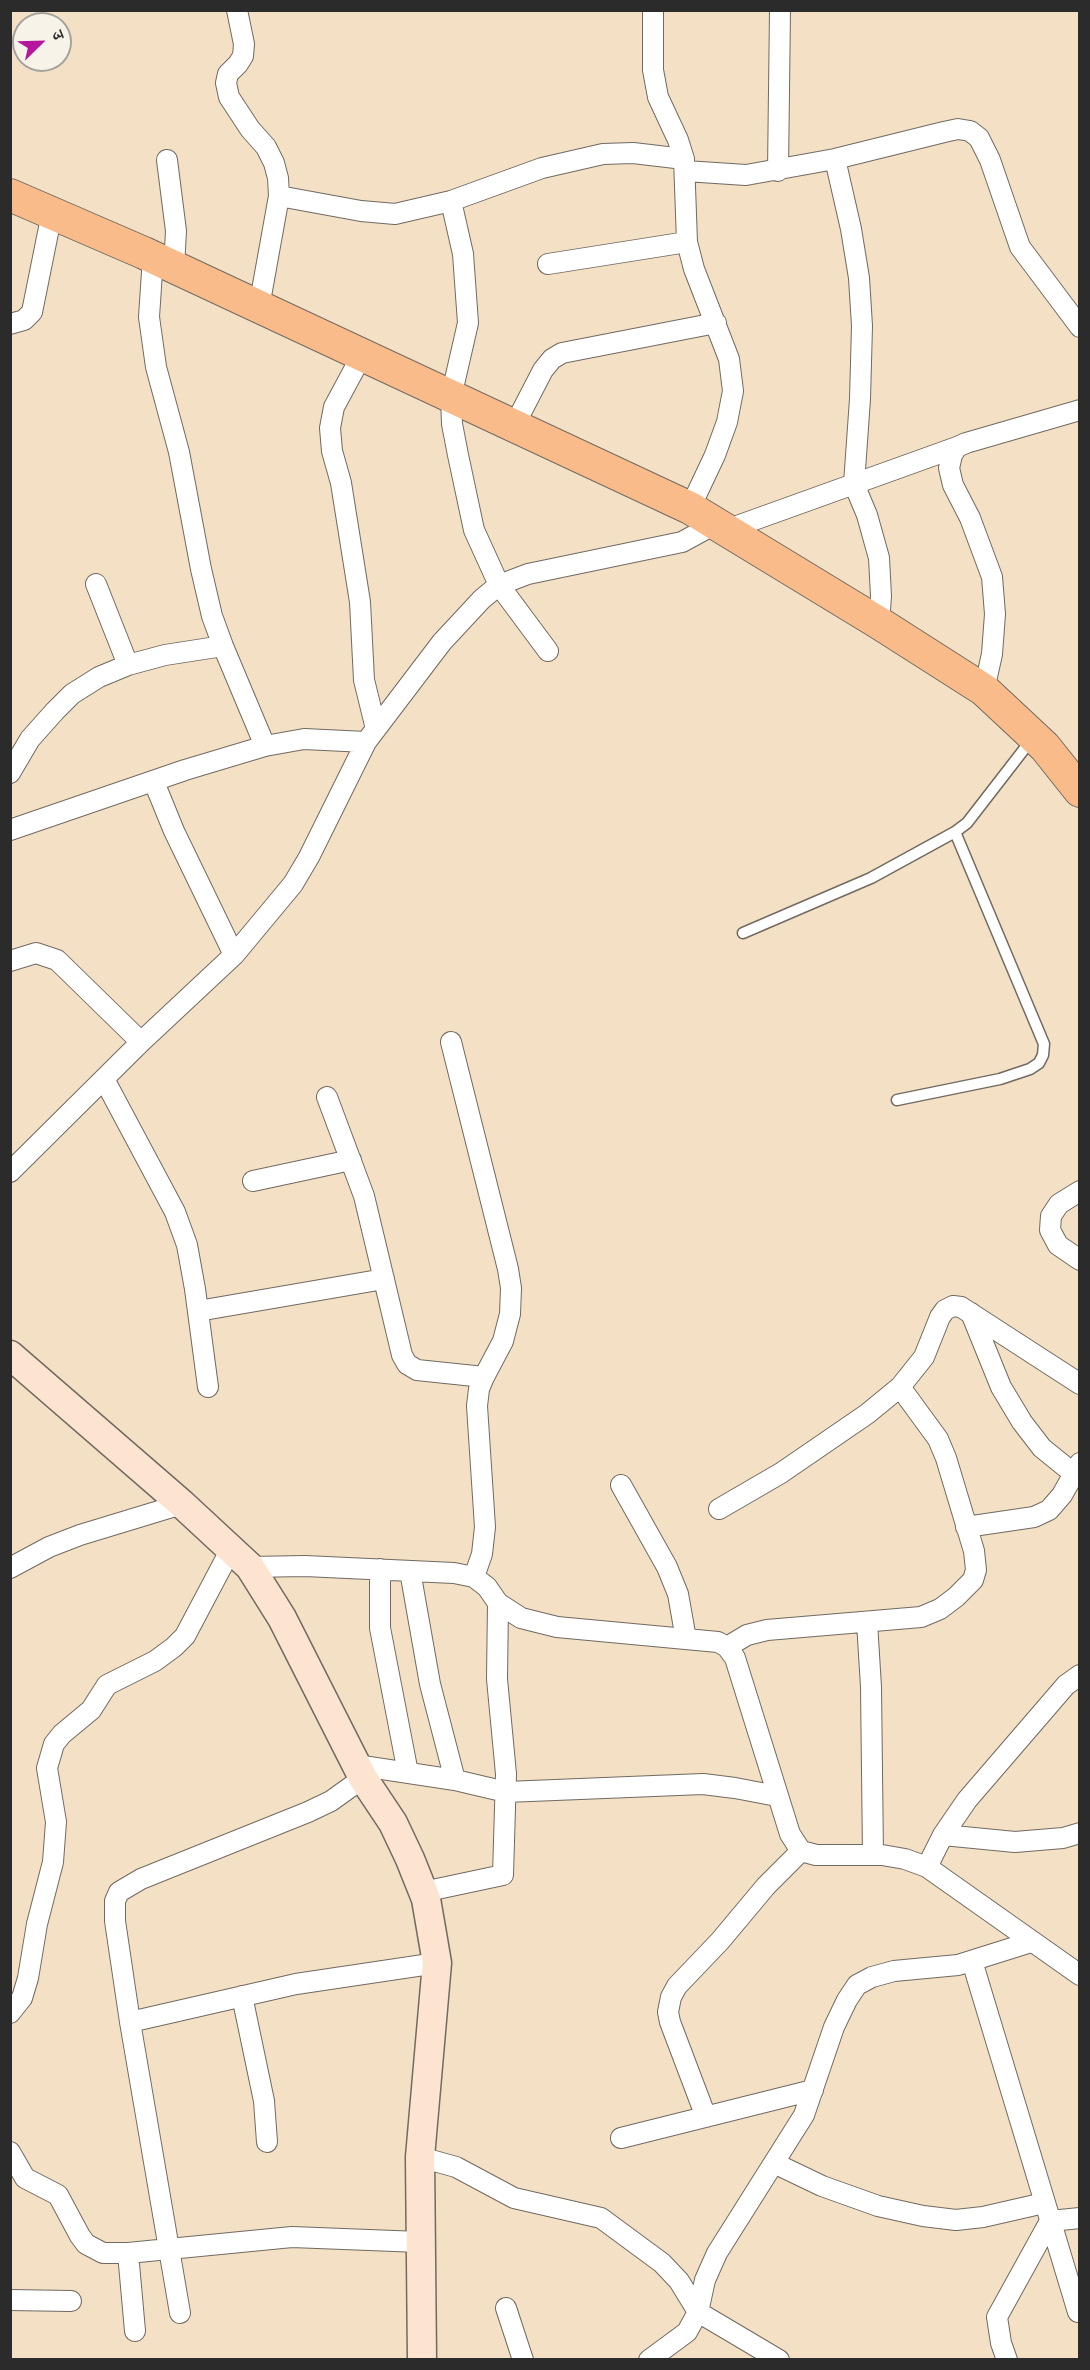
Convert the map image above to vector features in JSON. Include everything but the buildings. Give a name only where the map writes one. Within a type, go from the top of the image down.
[{"type":"main road","points":[[10,195],[163,262],[451,396],[710,521],[879,623],[984,690],[1045,747],[1080,791]]},
{"type":"street","points":[[237,10],[244,44],[243,56],[228,74],[226,83],[229,97],[274,162],[278,178],[279,196],[259,307]]},
{"type":"street","points":[[653,10],[653,70],[658,97],[678,140],[685,165],[687,242],[694,269],[729,359],[733,391],[727,422],[715,455],[710,521]]},
{"type":"street","points":[[778,171],[780,10]]},
{"type":"street","points":[[279,196],[362,211],[395,214],[451,201],[542,168],[603,154],[633,153],[746,176],[835,159],[958,129],[970,131],[979,138],[990,160],[1020,247],[1080,327]]},
{"type":"street","points":[[835,159],[851,229],[860,287],[862,326],[860,399],[854,484],[867,515],[879,558],[881,596],[879,623]]},
{"type":"street","points":[[167,160],[176,231],[163,262],[149,317],[156,367],[179,452],[212,616],[265,746]]},
{"type":"street","points":[[451,201],[463,254],[468,323],[451,396],[452,424],[474,530],[499,585],[548,651]]},
{"type":"street","points":[[10,324],[24,320],[32,312],[52,213]]},
{"type":"street","points":[[548,264],[687,242]]},
{"type":"street","points":[[514,426],[543,370],[552,358],[562,353],[716,323]]},
{"type":"street","points":[[362,355],[334,407],[330,428],[332,451],[341,483],[360,602],[364,680],[371,735]]},
{"type":"street","points":[[10,1172],[141,1042],[234,955],[293,884],[371,735],[442,642],[482,598],[499,585],[528,574],[567,564],[643,552],[682,542],[710,521],[854,484],[957,447],[1080,410]]},
{"type":"street","points":[[957,447],[952,455],[949,468],[953,485],[970,518],[992,577],[995,614],[992,654],[984,690]]},
{"type":"street","points":[[96,584],[128,665]]},
{"type":"street","points":[[10,773],[30,739],[72,694],[99,677],[165,654],[223,646]]},
{"type":"street","points":[[10,830],[185,770],[265,746],[304,739],[371,735]]},
{"type":"street","points":[[154,782],[174,831],[234,955]]},
{"type":"street","points":[[10,961],[36,953],[57,960],[141,1042]]},
{"type":"street","points":[[451,1042],[511,1288],[510,1314],[503,1341],[479,1389],[477,1406],[485,1527],[482,1554],[474,1577]]},
{"type":"street","points":[[104,1079],[175,1212],[187,1245],[208,1387]]},
{"type":"street","points":[[327,1097],[364,1196],[398,1345],[407,1364],[417,1370],[484,1377]]},
{"type":"street","points":[[254,1181],[351,1160]]},
{"type":"street","points":[[1080,1191],[1059,1204],[1051,1216],[1050,1230],[1058,1245],[1080,1260]]},
{"type":"street","points":[[198,1311],[384,1279]]},
{"type":"street","points":[[719,1509],[781,1473],[867,1414],[900,1387],[924,1357],[940,1317],[945,1310],[953,1306],[961,1307],[1080,1384]]},
{"type":"street","points":[[966,1527],[1034,1517],[1049,1510],[1062,1495],[1076,1468],[1042,1448],[1022,1422],[1001,1387],[970,1313]]},
{"type":"street","points":[[10,1355],[241,1558],[282,1618],[359,1772],[393,1823],[423,1892],[437,1963],[420,2157],[422,2360]]},
{"type":"street","points":[[727,1647],[747,1635],[767,1630],[921,1617],[940,1609],[973,1580],[976,1570],[974,1551],[946,1458],[938,1439],[900,1387]]},
{"type":"street","points":[[621,1485],[667,1567],[678,1594],[686,1639]]},
{"type":"street","points":[[10,1568],[49,1547],[80,1535],[182,1504]]},
{"type":"street","points":[[241,1558],[305,1566],[454,1573],[474,1577],[487,1587],[498,1603],[521,1618],[557,1627],[718,1642],[727,1647],[735,1658],[777,1796],[790,1834],[801,1851],[816,1855],[873,1855],[905,1859],[927,1867],[1080,1975]]},
{"type":"street","points":[[10,2013],[22,1998],[28,1978],[37,1924],[53,1862],[56,1822],[47,1768],[54,1744],[62,1734],[91,1710],[107,1684],[155,1661],[174,1647],[185,1636],[241,1558]]},
{"type":"street","points":[[380,1569],[380,1628],[408,1773]]},
{"type":"street","points":[[410,1571],[430,1684],[455,1780]]},
{"type":"street","points":[[423,1892],[503,1875],[506,1792],[503,1730],[497,1679],[498,1603]]},
{"type":"street","points":[[867,1622],[872,1709],[873,1855]]},
{"type":"street","points":[[927,1867],[943,1835],[966,1800],[1066,1685],[1080,1675]]},
{"type":"street","points":[[180,2313],[130,2022],[114,1910],[119,1892],[141,1879],[323,1804],[359,1772],[408,1773],[455,1780],[506,1792],[703,1784],[777,1796]]},
{"type":"street","points":[[943,1835],[1015,1842],[1063,1838],[1080,1833]]},
{"type":"street","points":[[706,2117],[670,2022],[668,2012],[671,1997],[677,1986],[720,1941],[766,1886],[801,1851]]},
{"type":"street","points":[[649,2360],[687,2332],[698,2312],[705,2280],[717,2253],[804,2115],[834,2027],[857,1985],[872,1977],[894,1971],[958,1965],[1031,1942]]},
{"type":"street","points":[[972,1961],[1078,2312]]},
{"type":"street","points":[[130,2022],[296,1984],[437,1963]]},
{"type":"street","points":[[242,1996],[264,2101],[267,2142]]},
{"type":"street","points":[[621,2138],[813,2090]]},
{"type":"street","points":[[10,2152],[25,2178],[58,2195],[86,2244],[103,2253],[170,2250],[292,2237],[420,2242]]},
{"type":"street","points":[[420,2157],[456,2167],[514,2198],[601,2218],[662,2263],[679,2281],[698,2312],[754,2352],[778,2360]]},
{"type":"street","points":[[774,2163],[822,2186],[878,2206],[923,2216],[956,2220],[1047,2212],[1080,2218]]},
{"type":"street","points":[[1007,2360],[1001,2343],[997,2317],[1047,2212]]},
{"type":"street","points":[[128,2253],[135,2331]]},
{"type":"street","points":[[10,2300],[71,2301]]},
{"type":"street","points":[[507,2308],[523,2360]]},
{"type":"lane","points":[[743,933],[871,878],[955,832],[967,822],[1034,737]]},
{"type":"lane","points":[[897,1100],[1010,1076],[1039,1063],[1043,1054],[1044,1044],[955,832]]}]
